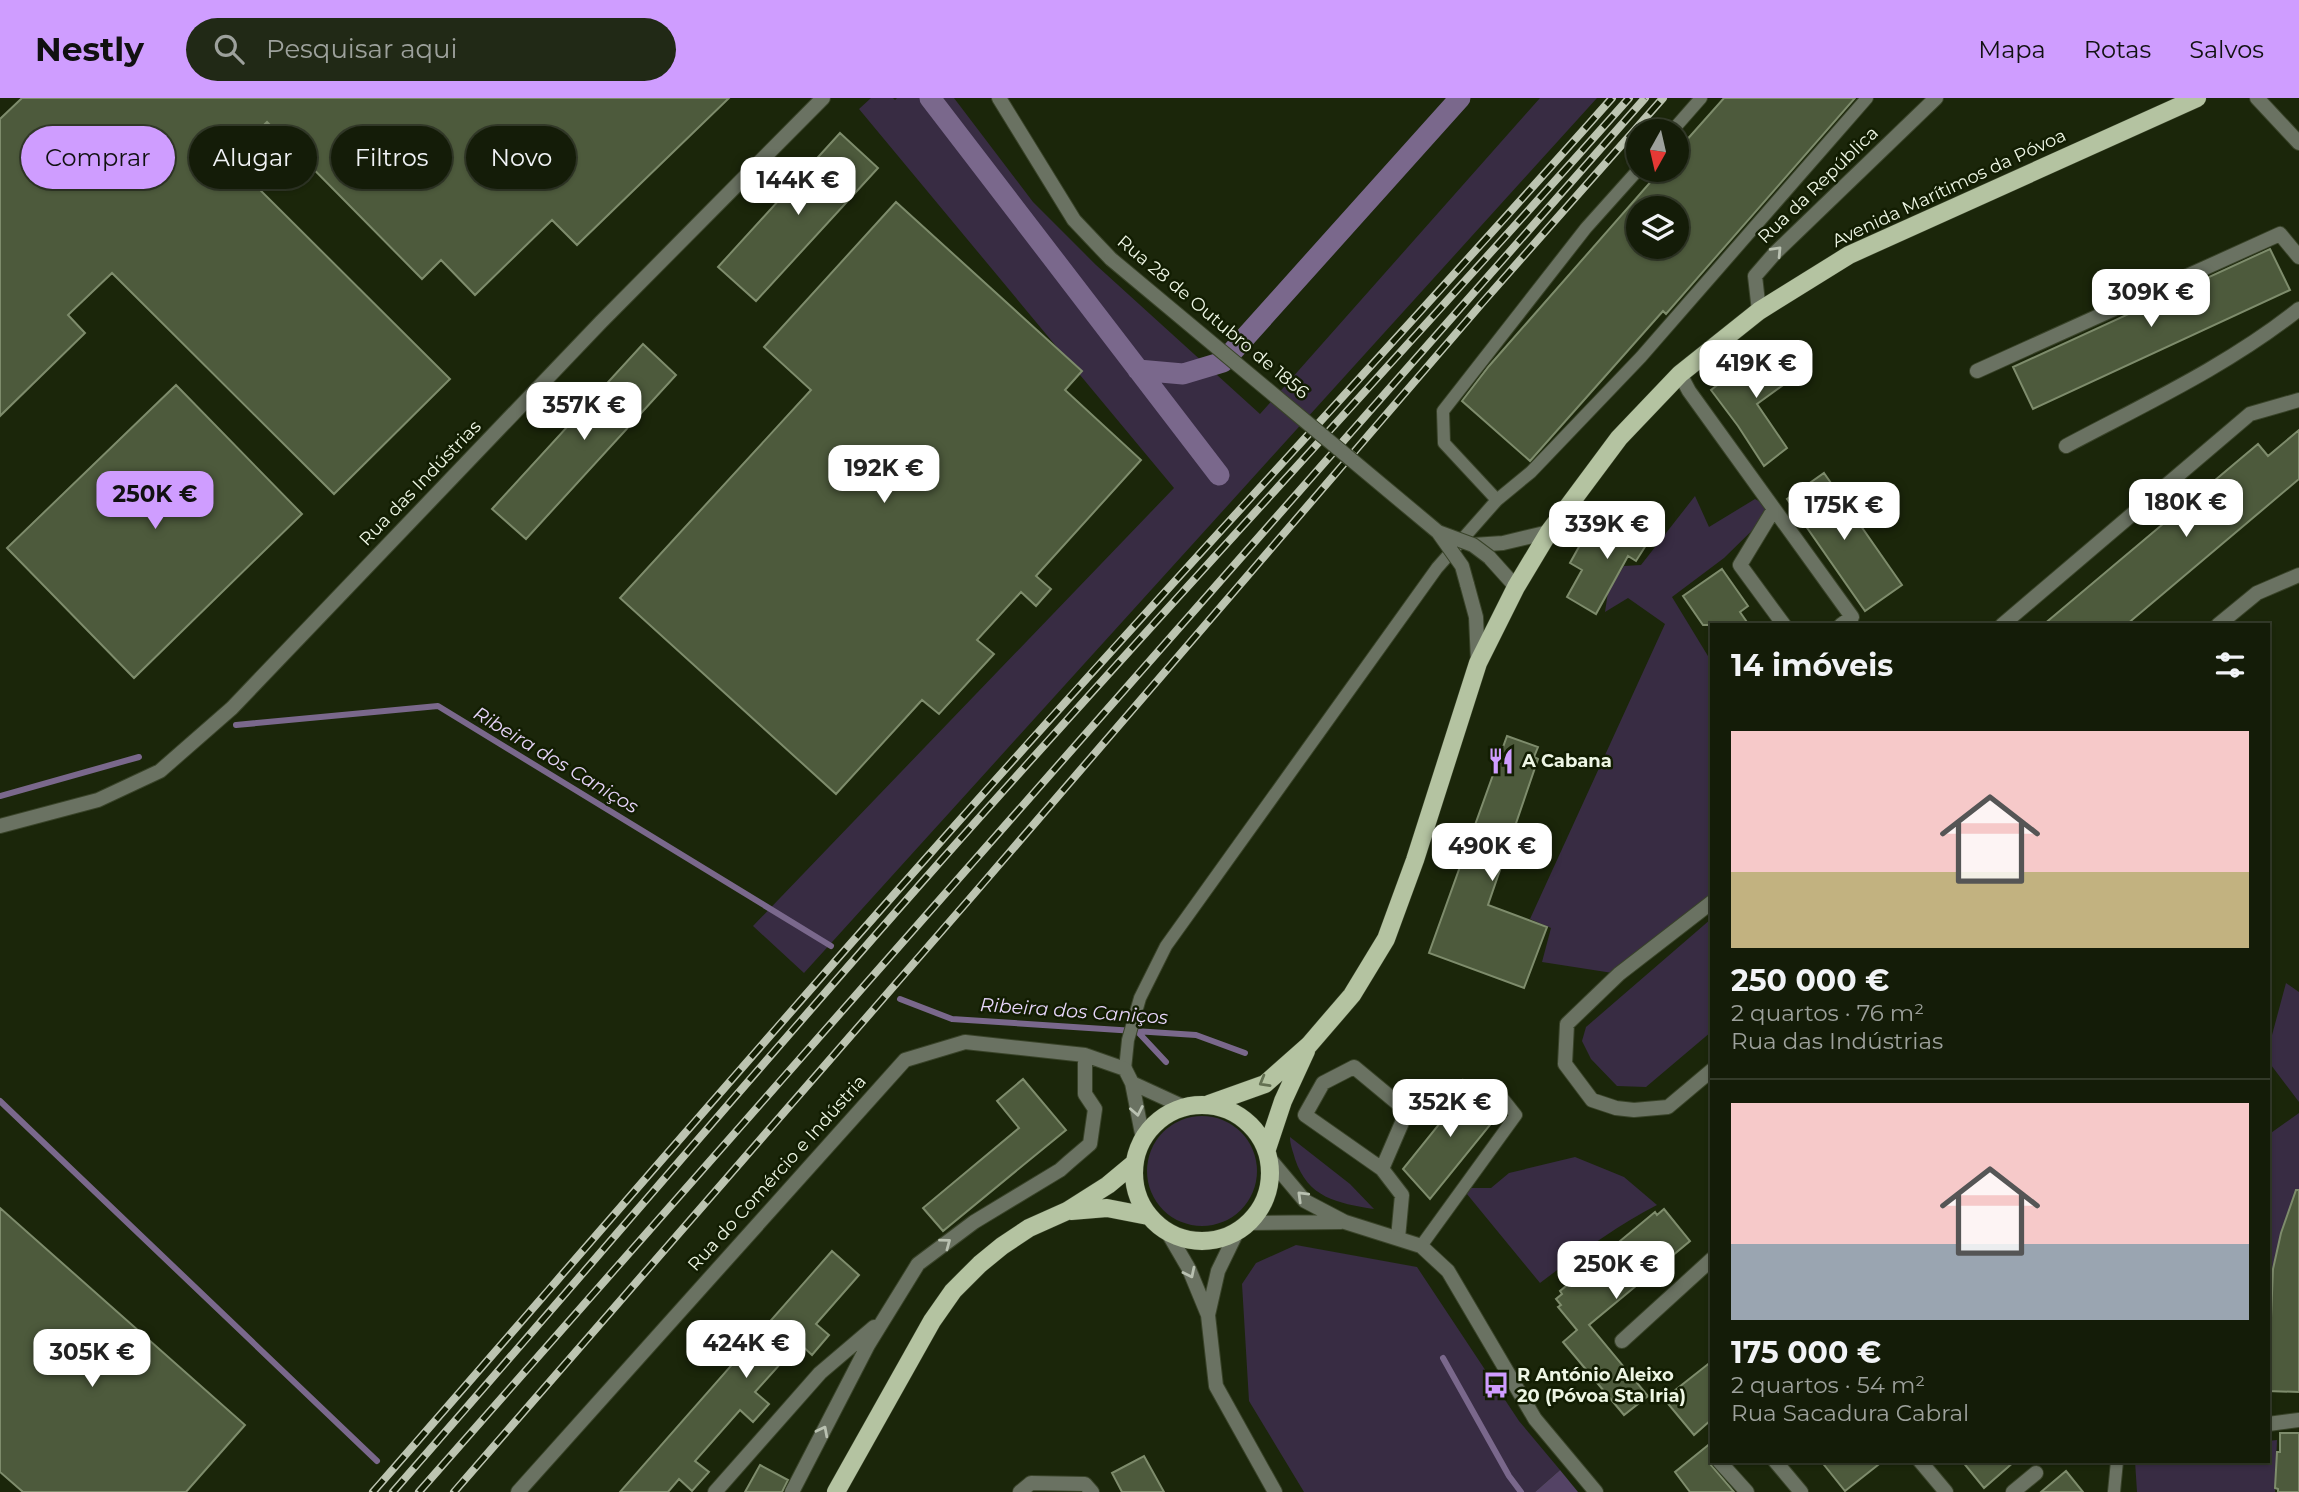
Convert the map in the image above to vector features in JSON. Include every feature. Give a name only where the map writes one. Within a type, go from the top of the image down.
[{"type":"main road","name":"Avenida Marítimos da Póvoa","points":[[1209,1104],[1265,1084],[1309,1045],[1352,995],[1385,939],[1415,860],[1478,663],[1516,587],[1549,532],[1619,438],[1680,374],[1759,311],[1849,255],[2197,98]]},
{"type":"main road","name":"Avenida Marítimos da Póvoa","points":[[1268,1153],[1283,1101],[1309,1045]]},
{"type":"main road","points":[[836,1492],[932,1321],[953,1291],[1002,1246],[1029,1228],[1067,1211],[1108,1185],[1132,1165],[1143,1139],[1158,1118],[1182,1106],[1209,1104],[1235,1112],[1255,1129],[1268,1153],[1270,1180],[1262,1206],[1241,1229],[1220,1239],[1194,1241],[1168,1233],[1147,1216],[1135,1192],[1132,1165]]},
{"type":"main road","points":[[1067,1211],[1107,1208],[1147,1216]]},
{"type":"street","name":"Rua das Indústrias","points":[[0,826],[98,800],[160,771],[232,708],[601,322],[823,98]]},
{"type":"street","name":"Rua 28 de Outubro de 1856","points":[[1000,98],[1074,220],[1111,259],[1438,532],[1462,566],[1476,617],[1478,663]]},
{"type":"street","name":"Rua da República","points":[[1759,311],[1755,276],[1775,253],[1936,98]]},
{"type":"street","points":[[2257,98],[2299,143]]},
{"type":"street","points":[[1977,371],[2280,234],[2299,257]]},
{"type":"street","points":[[2066,446],[2273,330],[2299,309]]},
{"type":"street","points":[[1680,374],[1689,391],[1852,617],[1844,623]]},
{"type":"street","points":[[2004,623],[2250,414],[2299,400]]},
{"type":"street","points":[[1774,509],[1741,565],[1783,623]]},
{"type":"street","name":"Rua 28 de Outubro de 1856","points":[[1438,532],[1473,545],[1489,557],[1516,587]]},
{"type":"street","name":"Rua 28 de Outubro de 1856","points":[[1473,545],[1503,543],[1549,532]]},
{"type":"street","points":[[2220,623],[2257,593],[2299,575]]},
{"type":"street","points":[[1710,904],[1619,974],[1567,1024],[1565,1064],[1592,1100],[1616,1108],[1634,1110],[1668,1107],[1710,1072]]},
{"type":"street","name":"Rua do Comércio e Indústria","points":[[518,1492],[905,1060],[965,1042],[1085,1055],[1125,1069]]},
{"type":"street","points":[[792,1492],[868,1345],[918,1264],[974,1222],[1060,1170],[1090,1144],[1095,1109],[1085,1094],[1085,1055]]},
{"type":"street","points":[[1382,1169],[1406,1111],[1354,1067],[1323,1083],[1305,1115],[1382,1169],[1402,1195],[1398,1238]]},
{"type":"street","points":[[1125,1069],[1132,1083],[1143,1139]]},
{"type":"street","points":[[1132,1083],[1182,1106]]},
{"type":"street","points":[[1268,1153],[1305,1201],[1345,1222],[1421,1246],[1448,1271],[1535,1419],[1596,1492]]},
{"type":"street","points":[[1208,1315],[1218,1271],[1241,1229],[1345,1222]]},
{"type":"street","points":[[1168,1233],[1189,1269],[1208,1315],[1216,1386],[1275,1492]]},
{"type":"street","points":[[1622,1341],[1710,1261]]},
{"type":"street","points":[[715,1492],[820,1373],[885,1317]]},
{"type":"street","points":[[2270,1424],[2299,1420]]},
{"type":"street","points":[[1721,1463],[1747,1492]]},
{"type":"street","points":[[1777,1463],[1801,1492]]},
{"type":"street","points":[[1922,1463],[1946,1492]]},
{"type":"street","points":[[2013,1492],[2036,1473]]},
{"type":"street","points":[[1020,1492],[1031,1483],[1085,1484],[1091,1492]]},
{"type":"lane","points":[[1683,119],[1701,98]]},
{"type":"lane","points":[[1125,1069],[1128,1040],[1140,998],[1166,946],[1437,568],[1497,500],[1531,472],[1641,357],[1867,98]]},
{"type":"lane","points":[[1497,500],[1444,443],[1443,411],[1586,229],[1627,182]]},
{"type":"lane","points":[[1421,1246],[1516,1115],[1493,1086]]},
{"type":"lane","points":[[2114,1492],[2118,1463]]},
{"type":"shaded area","points":[[871,98],[954,98],[1033,202],[1096,265],[1260,414],[1540,98],[1597,98],[804,973],[753,926],[1174,488],[859,109]]},
{"type":"shaded area","points":[[1695,496],[1709,527],[1755,499],[1774,509],[1724,558],[1672,597],[1710,659],[1710,898],[1619,974],[1542,962],[1551,928],[1530,919],[1665,624],[1628,598],[1605,612],[1608,592],[1624,566],[1641,565]]},
{"type":"shaded area","points":[[1710,920],[1710,1033],[1646,1087],[1617,1086],[1591,1059],[1582,1041],[1586,1027]]},
{"type":"shaded area","points":[[2286,983],[2299,992],[2299,1102],[2270,1064],[2270,1043]]},
{"type":"shaded area","points":[[2299,1113],[2299,1192],[2287,1214],[2275,1257],[2270,1351],[2270,1134]]},
{"type":"shaded area","points":[[1202,1116],[1223,1120],[1241,1132],[1253,1150],[1257,1171],[1253,1192],[1241,1210],[1223,1222],[1202,1226],[1181,1222],[1163,1210],[1151,1192],[1147,1171],[1151,1150],[1163,1132],[1181,1120]]},
{"type":"shaded area","points":[[1290,1137],[1350,1184],[1374,1209],[1336,1201],[1316,1190],[1301,1172]]},
{"type":"shaded area","points":[[1575,1157],[1624,1177],[1657,1205],[1597,1241],[1540,1283],[1462,1188],[1491,1188],[1509,1173]]},
{"type":"shaded area","points":[[1296,1245],[1417,1267],[1519,1421],[1560,1470],[1535,1492],[1304,1492],[1249,1401],[1242,1284],[1256,1263]]},
{"type":"shaded area","points":[[2277,1440],[2275,1492],[2137,1492],[2135,1463],[2270,1463],[2270,1441]]},
{"type":"shaded area","points":[[1560,1470],[1578,1492],[1535,1492]]},
{"type":"building","points":[[22,98],[729,98],[577,245],[552,220],[475,295],[441,260],[422,279],[333,189],[452,189],[452,126],[331,126],[331,187],[317,173],[317,126],[271,126],[267,122],[263,126],[189,126],[189,189],[259,189],[450,379],[334,494],[112,273],[68,315],[85,333],[0,416],[0,119]]},
{"type":"building","points":[[1724,98],[1855,98],[1666,314],[1663,311],[1530,461],[1462,401],[1489,366],[1626,210],[1626,259],[1689,259],[1689,196],[1638,196],[1650,182],[1689,182],[1689,137]]},
{"type":"building","points":[[840,133],[878,168],[756,301],[718,267]]},
{"type":"building","points":[[896,202],[1082,371],[1065,390],[1141,460],[1036,576],[1051,589],[1036,606],[1021,592],[977,640],[994,654],[939,714],[922,700],[836,794],[620,598],[811,390],[764,347]]},
{"type":"building","points":[[2270,249],[2290,290],[2033,409],[2013,367]]},
{"type":"building","points":[[1772,343],[1797,375],[1757,404],[1787,448],[1764,466],[1711,390]]},
{"type":"building","points":[[643,344],[676,375],[526,539],[492,509]]},
{"type":"building","points":[[176,385],[302,514],[134,678],[7,548]]},
{"type":"building","points":[[2299,430],[2299,479],[2128,623],[2045,623],[2258,444],[2268,456]]},
{"type":"building","points":[[1824,473],[1902,585],[1865,611],[1787,499]]},
{"type":"building","points":[[1623,512],[1655,531],[1636,561],[1628,556],[1596,614],[1567,597],[1582,570],[1570,563],[1585,536],[1602,546]]},
{"type":"building","points":[[1722,569],[1748,606],[1740,612],[1748,623],[1703,625],[1683,596]]},
{"type":"building","points":[[1507,736],[1538,747],[1534,757],[1538,759],[1488,905],[1547,927],[1524,988],[1429,953]]},
{"type":"building","points":[[1023,1079],[1066,1130],[943,1231],[923,1208],[1019,1128],[997,1101]]},
{"type":"building","points":[[1463,1080],[1492,1103],[1484,1113],[1494,1120],[1430,1199],[1403,1169],[1449,1112],[1442,1106]]},
{"type":"building","points":[[2296,1190],[2299,1190],[2299,1392],[2270,1391],[2273,1269],[2281,1233]]},
{"type":"building","points":[[0,1208],[245,1425],[186,1492],[23,1492],[0,1472]]},
{"type":"building","points":[[1664,1209],[1690,1241],[1589,1325],[1648,1396],[1624,1415],[1563,1342],[1577,1330],[1558,1307],[1561,1305],[1556,1299],[1562,1294],[1560,1291],[1655,1212],[1657,1215]]},
{"type":"building","points":[[832,1251],[859,1275],[816,1324],[829,1335],[812,1355],[799,1343],[755,1392],[769,1404],[753,1422],[740,1410],[695,1461],[709,1472],[692,1491],[679,1479],[668,1492],[620,1492]]},
{"type":"building","points":[[1710,1363],[1710,1421],[1694,1435],[1664,1399]]},
{"type":"building","points":[[2280,1433],[2299,1433],[2299,1492],[2278,1492],[2275,1488]]},
{"type":"building","points":[[1710,1444],[1710,1464],[1734,1492],[1690,1492],[1675,1472]]},
{"type":"building","points":[[1144,1456],[1164,1492],[1122,1492],[1112,1473]]},
{"type":"building","points":[[1823,1463],[1880,1463],[1845,1491]]},
{"type":"building","points":[[1964,1463],[2013,1463],[1984,1488]]},
{"type":"building","points":[[760,1465],[788,1480],[782,1492],[745,1492]]},
{"type":"building","points":[[2066,1471],[2083,1492],[2041,1492]]},
{"type":"waterway","points":[[930,98],[1219,475]]},
{"type":"waterway","points":[[1138,370],[1183,374],[1223,362],[1460,98]]},
{"type":"waterway","name":"Ribeira dos Caniços","points":[[236,725],[438,706],[831,946]]},
{"type":"waterway","name":"Ribeira dos Caniços","points":[[0,796],[139,757]]},
{"type":"waterway","name":"Ribeira dos Caniços","points":[[900,999],[952,1019],[1196,1035],[1245,1053]]},
{"type":"waterway","points":[[1137,1031],[1166,1062]]},
{"type":"waterway","points":[[0,1101],[377,1461]]},
{"type":"waterway","points":[[1443,1358],[1509,1476],[1521,1492]]},
{"type":"railway","points":[[373,1492],[1013,761],[1612,98]]},
{"type":"railway","points":[[393,1492],[939,863],[1629,98]]},
{"type":"railway","points":[[419,1492],[1645,98]]},
{"type":"railway","points":[[454,1492],[1483,302],[1663,98]]},
{"type":"place","name":"A Cabana","points":[[1501,761]]},
{"type":"place","name":"R António Aleixo 20 (Póvoa Sta Iria)","points":[[1496,1385]]}]
